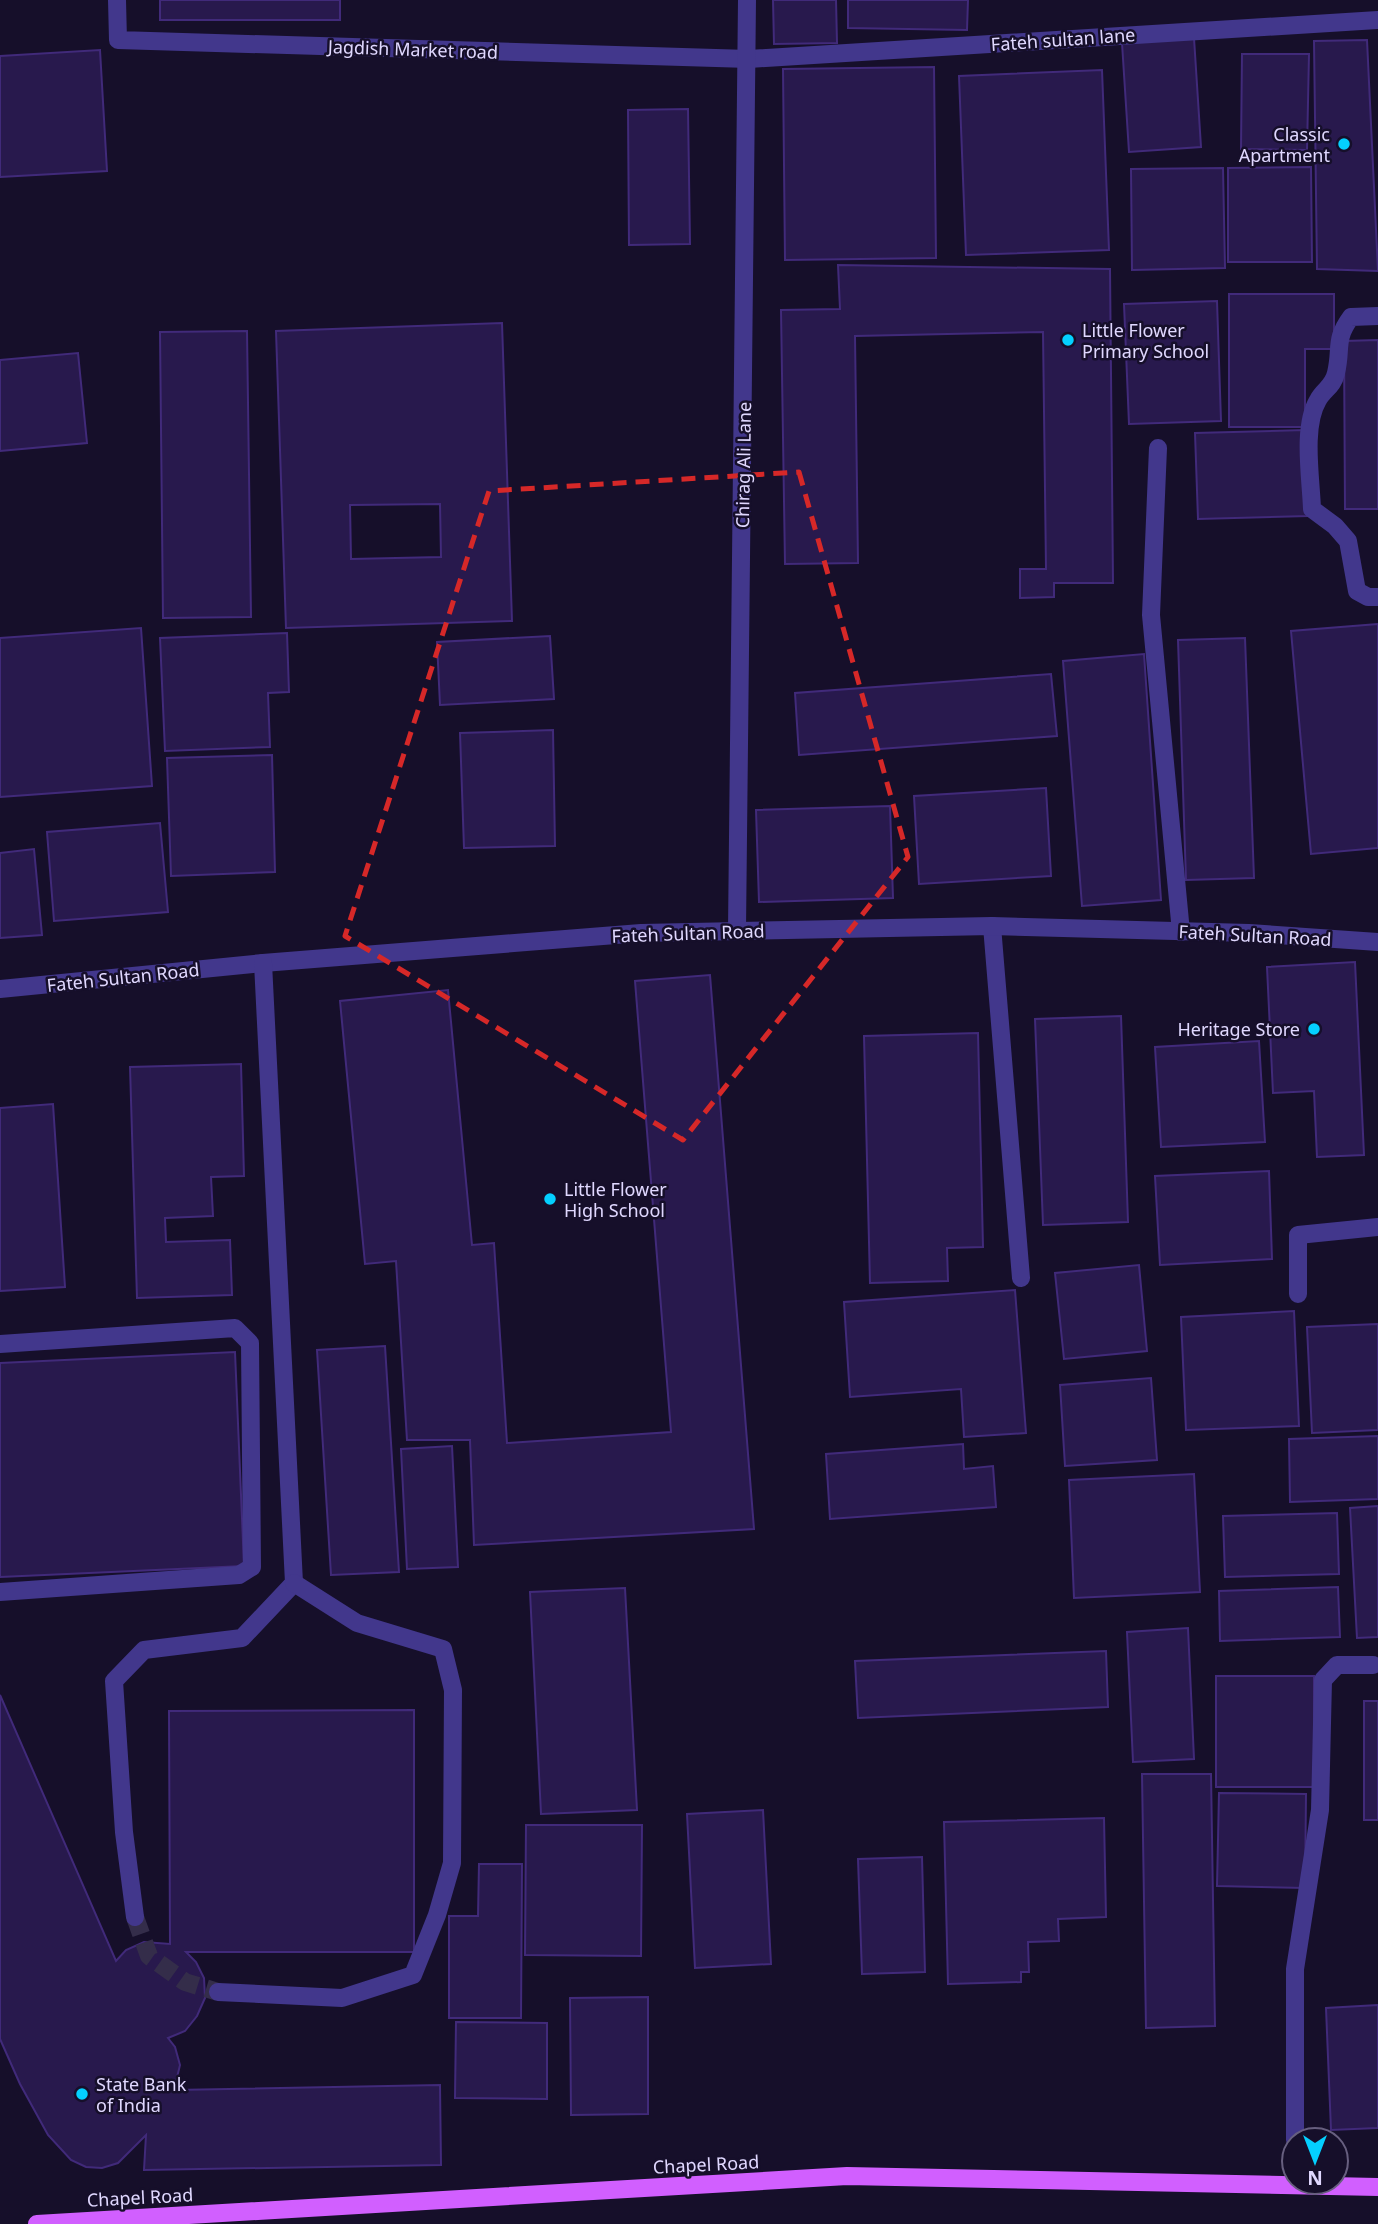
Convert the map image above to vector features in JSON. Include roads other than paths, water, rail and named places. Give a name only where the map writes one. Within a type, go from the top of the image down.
[{"type":"main road","name":"Chapel Road","points":[[37,2224],[847,2176],[1280,2183]]},
{"type":"main road","name":"Chapel Road","points":[[1350,2185],[1378,2186]]},
{"type":"street","name":"Jagdish Market road","points":[[117,0],[118,40],[748,59]]},
{"type":"street","name":"Chirag Ali Lane","points":[[737,930],[747,0]]},
{"type":"street","name":"Fateh sultan lane","points":[[748,59],[1378,20]]},
{"type":"street","points":[[1378,316],[1351,317],[1339,333],[1336,373],[1331,388],[1318,400],[1309,443],[1312,509],[1335,526],[1348,541],[1357,591],[1368,597],[1378,597]]},
{"type":"street","points":[[1157,448],[1151,615],[1181,932]]},
{"type":"street","name":"Fateh Sultan Road","points":[[0,989],[263,963],[641,933],[992,926],[1378,942]]},
{"type":"street","points":[[992,926],[1021,1278]]},
{"type":"street","points":[[135,1917],[124,1832],[114,1681],[144,1650],[242,1638],[294,1583],[263,963]]},
{"type":"street","points":[[1298,1294],[1298,1236],[1378,1227]]},
{"type":"street","points":[[0,1344],[235,1328],[250,1343],[252,1554],[252,1567],[239,1576],[0,1592]]},
{"type":"street","points":[[218,1992],[342,1998],[413,1975],[437,1916],[452,1863],[453,1690],[443,1649],[356,1623],[294,1583]]},
{"type":"street","points":[[1295,2126],[1295,1969],[1320,1810],[1323,1680],[1337,1665],[1373,1665]]},
{"type":"tunnel","points":[[135,1917],[149,1956],[185,1982],[218,1992]]},
{"type":"place","name":"Classic Apartment","points":[[1344,144]]},
{"type":"place","name":"Little Flower Primary School","points":[[1068,340]]},
{"type":"place","name":"Heritage Store","points":[[1314,1029]]},
{"type":"place","name":"Little Flower High School","points":[[550,1199]]},
{"type":"place","name":"State Bank of India","points":[[82,2094]]}]
